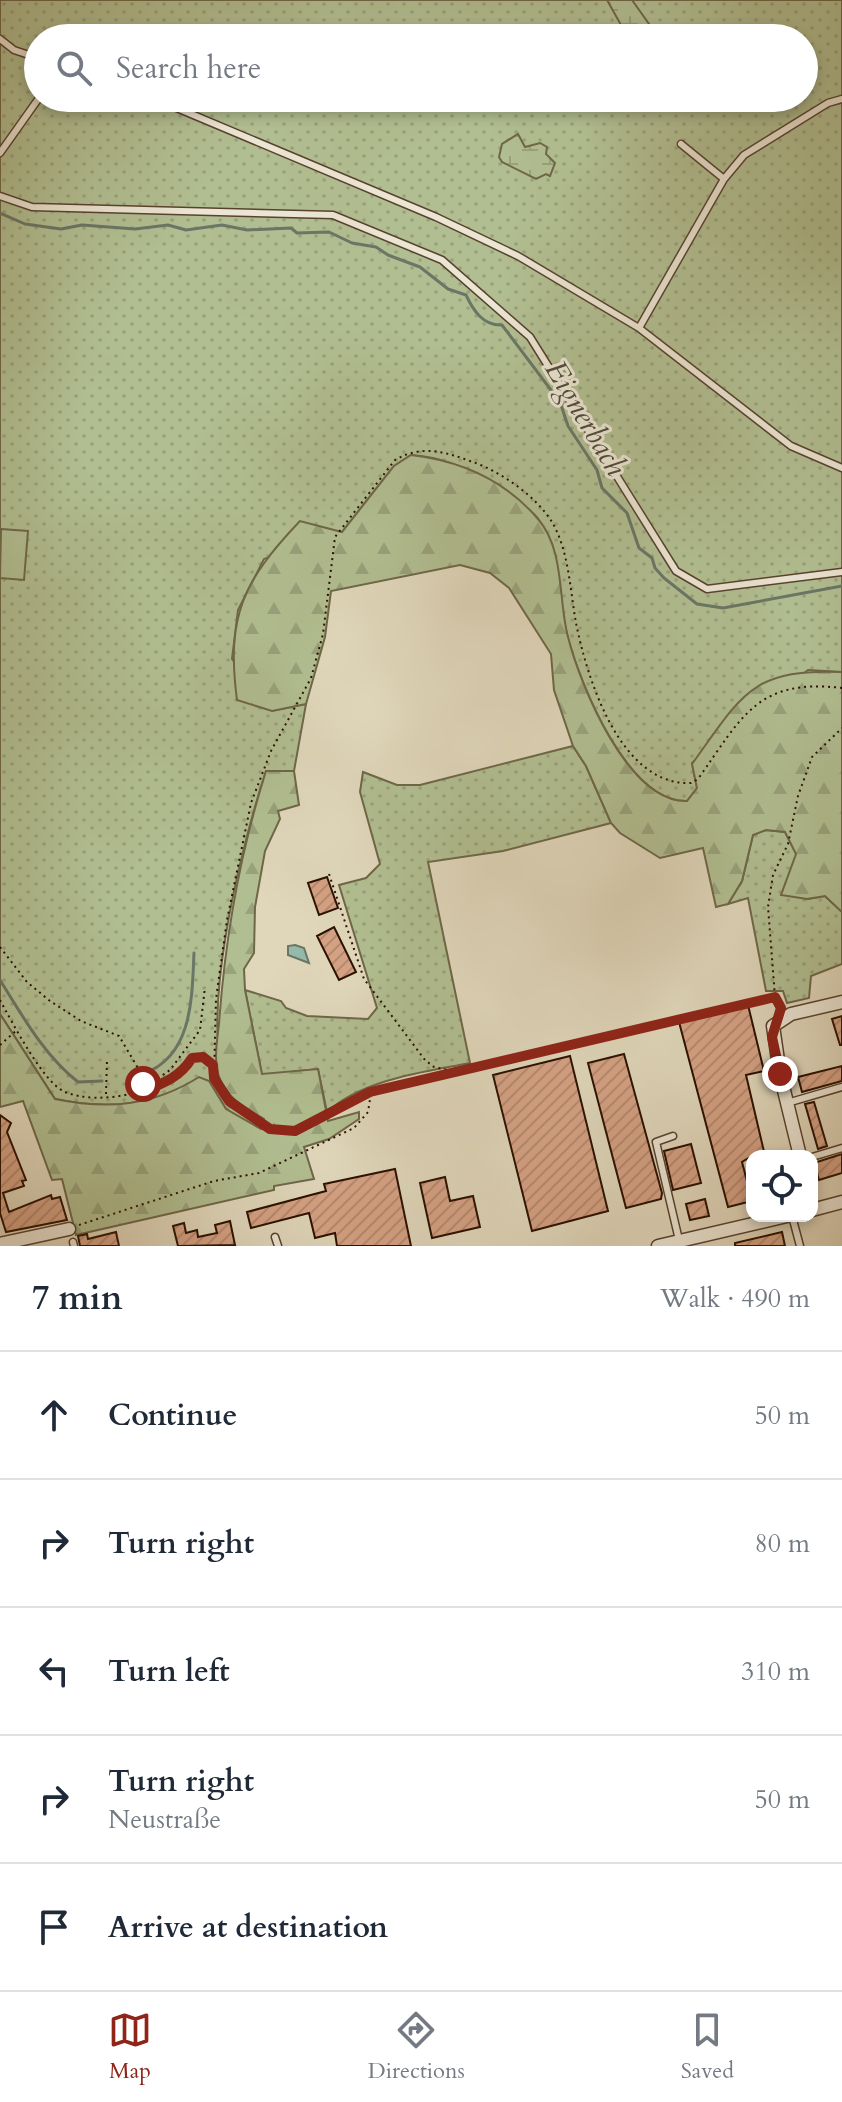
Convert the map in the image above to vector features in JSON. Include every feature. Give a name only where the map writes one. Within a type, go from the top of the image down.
[{"type":"street","points":[[799,1150],[773,1026],[791,1014],[842,1002]]},
{"type":"street","points":[[818,1206],[842,1202]]},
{"type":"street","points":[[658,1246],[764,1222]]},
{"type":"street","points":[[0,1244],[72,1239]]},
{"type":"lane","points":[[0,39],[24,53]]},
{"type":"lane","points":[[818,110],[842,99]]},
{"type":"lane","points":[[0,153],[29,112]]},
{"type":"lane","points":[[186,112],[436,217],[518,256],[639,328],[791,446],[842,468]]},
{"type":"lane","points":[[639,328],[724,179],[744,155],[814,112]]},
{"type":"lane","points":[[681,144],[724,179]]},
{"type":"lane","points":[[0,196],[32,207],[333,215],[442,260],[530,337],[676,571],[707,589],[842,572]]},
{"type":"lane","points":[[787,1103],[842,1087]]},
{"type":"lane","points":[[673,1136],[656,1142],[680,1241]]},
{"type":"lane","points":[[818,1155],[842,1148]]},
{"type":"lane","points":[[792,1222],[800,1246]]},
{"type":"lane","points":[[275,1237],[278,1246]]},
{"type":"path","points":[[775,997],[370,1092],[295,1131],[270,1129],[229,1101],[214,1078],[216,1009],[227,920],[251,803],[271,751],[311,678],[323,634],[335,537],[395,460],[409,452],[438,451],[486,466],[523,492],[546,515],[561,547],[583,651],[604,710],[620,741],[649,771],[691,783],[698,779],[728,736],[763,698],[805,685],[842,688]]},
{"type":"path","points":[[773,1026],[781,1008],[775,997],[768,907],[773,875],[788,844],[798,796],[812,757],[842,728]]},
{"type":"path","points":[[329,874],[364,979],[425,1060],[438,1069],[456,1072]]},
{"type":"path","points":[[0,947],[27,982],[50,1001],[81,1021],[119,1036],[145,1080],[144,1091]]},
{"type":"path","points":[[145,1080],[157,1079],[170,1070],[200,1030],[205,1010],[205,987]]},
{"type":"path","points":[[0,1000],[49,1078],[62,1091],[84,1096],[144,1091],[184,1072],[192,1058],[203,1057],[213,1065]]},
{"type":"path","points":[[205,1010],[216,1009]]},
{"type":"path","points":[[0,1045],[17,1029]]},
{"type":"path","points":[[106,1095],[107,1060]]},
{"type":"path","points":[[72,1239],[214,1181],[259,1173],[354,1128],[368,1112],[370,1092]]},
{"type":"green space","points":[[0,0],[842,0],[842,672],[808,670],[692,763],[697,788],[687,801],[665,796],[645,783],[627,763],[596,711],[574,659],[552,548],[539,520],[512,497],[473,473],[443,461],[411,455],[394,466],[342,532],[264,559],[238,610],[232,659],[272,711],[306,704],[294,771],[266,771],[256,803],[235,887],[220,981],[217,1026],[221,1064],[232,1099],[264,1119],[261,1130],[226,1109],[209,1081],[199,1078],[165,1095],[130,1103],[93,1104],[55,1099],[0,1014]]},
{"type":"green space","points":[[607,0],[632,0],[649,24],[620,24]]},
{"type":"green space","points":[[518,134],[525,147],[540,143],[547,147],[546,154],[555,163],[550,176],[546,174],[536,179],[502,162],[499,157],[502,144]]},
{"type":"green space","points":[[411,455],[448,462],[497,483],[525,505],[547,531],[557,560],[568,637],[595,711],[627,763],[645,783],[665,796],[687,801],[697,788],[692,764],[737,704],[752,691],[768,681],[787,675],[842,672],[842,912],[825,896],[807,899],[781,895],[796,854],[785,832],[766,830],[753,835],[742,881],[728,904],[716,907],[703,848],[660,858],[620,833],[611,823],[586,766],[573,746],[554,690],[551,654],[509,588],[490,573],[460,565],[331,591],[325,637],[306,704],[272,711],[237,700],[234,645],[237,622],[252,582],[265,562],[300,521],[342,532],[394,466]]},
{"type":"green space","points":[[1,529],[28,531],[24,580],[0,578]]},
{"type":"green space","points":[[573,746],[586,766],[611,823],[503,851],[428,862],[470,1063],[376,1084],[327,1112],[318,1069],[262,1075],[245,990],[281,1001],[286,1008],[307,1016],[368,1019],[377,1008],[339,885],[366,878],[380,864],[360,792],[363,772],[397,785],[420,785]]},
{"type":"green space","points":[[266,771],[294,771],[299,805],[278,811],[280,819],[265,851],[255,907],[254,953],[244,969],[245,990],[262,1074],[318,1069],[328,1121],[359,1112],[359,1119],[329,1139],[304,1147],[314,1179],[76,1235],[62,1179],[52,1180],[23,1101],[0,1107],[0,1014],[55,1099],[93,1104],[130,1103],[165,1094],[199,1077],[209,1081],[226,1109],[261,1129],[264,1119],[238,1102],[223,1086],[216,1052],[235,896]]},
{"type":"green space","points":[[766,830],[785,832],[796,853],[807,899],[825,896],[842,912],[842,964],[811,976],[809,998],[787,1003],[783,991],[766,991],[748,898],[728,904],[742,881],[753,835]]},
{"type":"shaded area","points":[[288,946],[304,948],[309,963],[288,955]]},
{"type":"building","points":[[327,877],[338,908],[319,915],[308,883]]},
{"type":"building","points":[[334,927],[356,972],[339,980],[317,936]]},
{"type":"building","points":[[748,1005],[764,1071],[746,1075],[764,1150],[746,1150],[746,1160],[742,1162],[746,1177],[746,1202],[728,1207],[679,1022]]},
{"type":"building","points":[[842,1016],[842,1045],[840,1045],[832,1019]]},
{"type":"building","points":[[624,1054],[662,1193],[661,1199],[626,1208],[588,1063]]},
{"type":"building","points":[[570,1056],[608,1211],[532,1231],[493,1075]]},
{"type":"building","points":[[842,1066],[842,1081],[802,1092],[798,1077]]},
{"type":"building","points":[[814,1102],[827,1146],[818,1149],[805,1104]]},
{"type":"building","points":[[0,1115],[11,1123],[7,1132],[26,1180],[22,1181],[24,1186],[3,1193],[9,1212],[51,1195],[52,1199],[60,1197],[67,1220],[6,1232],[0,1213]]},
{"type":"building","points":[[691,1144],[701,1183],[673,1190],[664,1151]]},
{"type":"building","points":[[842,1154],[842,1173],[819,1180],[818,1162]]},
{"type":"building","points":[[395,1169],[411,1246],[337,1246],[335,1233],[315,1238],[309,1213],[251,1228],[247,1212],[326,1191],[324,1184]]},
{"type":"building","points":[[445,1177],[450,1201],[473,1196],[480,1227],[432,1238],[420,1183]]},
{"type":"building","points":[[705,1199],[709,1216],[690,1220],[686,1204]]},
{"type":"building","points":[[230,1221],[235,1245],[178,1246],[173,1226],[184,1223],[186,1233],[197,1230],[198,1237],[217,1233],[215,1225]]},
{"type":"building","points":[[116,1232],[119,1246],[80,1246],[78,1236],[87,1234],[88,1239]]},
{"type":"building","points":[[782,1232],[785,1246],[735,1246],[735,1243]]},
{"type":"waterway","name":"Eignerbach","points":[[0,213],[25,224],[61,229],[82,225],[135,229],[168,225],[186,230],[222,225],[247,230],[291,228],[297,233],[329,232],[352,243],[376,247],[420,267],[448,289],[466,295],[484,320],[502,325],[560,402],[568,426],[597,470],[602,488],[627,513],[639,548],[652,558],[655,568],[664,578],[697,604],[723,608],[842,586]]},
{"type":"waterway","points":[[145,1073],[173,1053],[181,1038],[190,1005],[194,953]]},
{"type":"waterway","points":[[0,980],[35,1035],[66,1071],[78,1082],[102,1081]]},
{"type":"route","points":[[143,1084],[144,1091],[165,1083],[184,1072],[192,1058],[203,1057],[213,1065],[214,1078],[229,1101],[270,1129],[295,1131],[370,1092],[775,997],[781,1008],[772,1037],[780,1074]]}]
